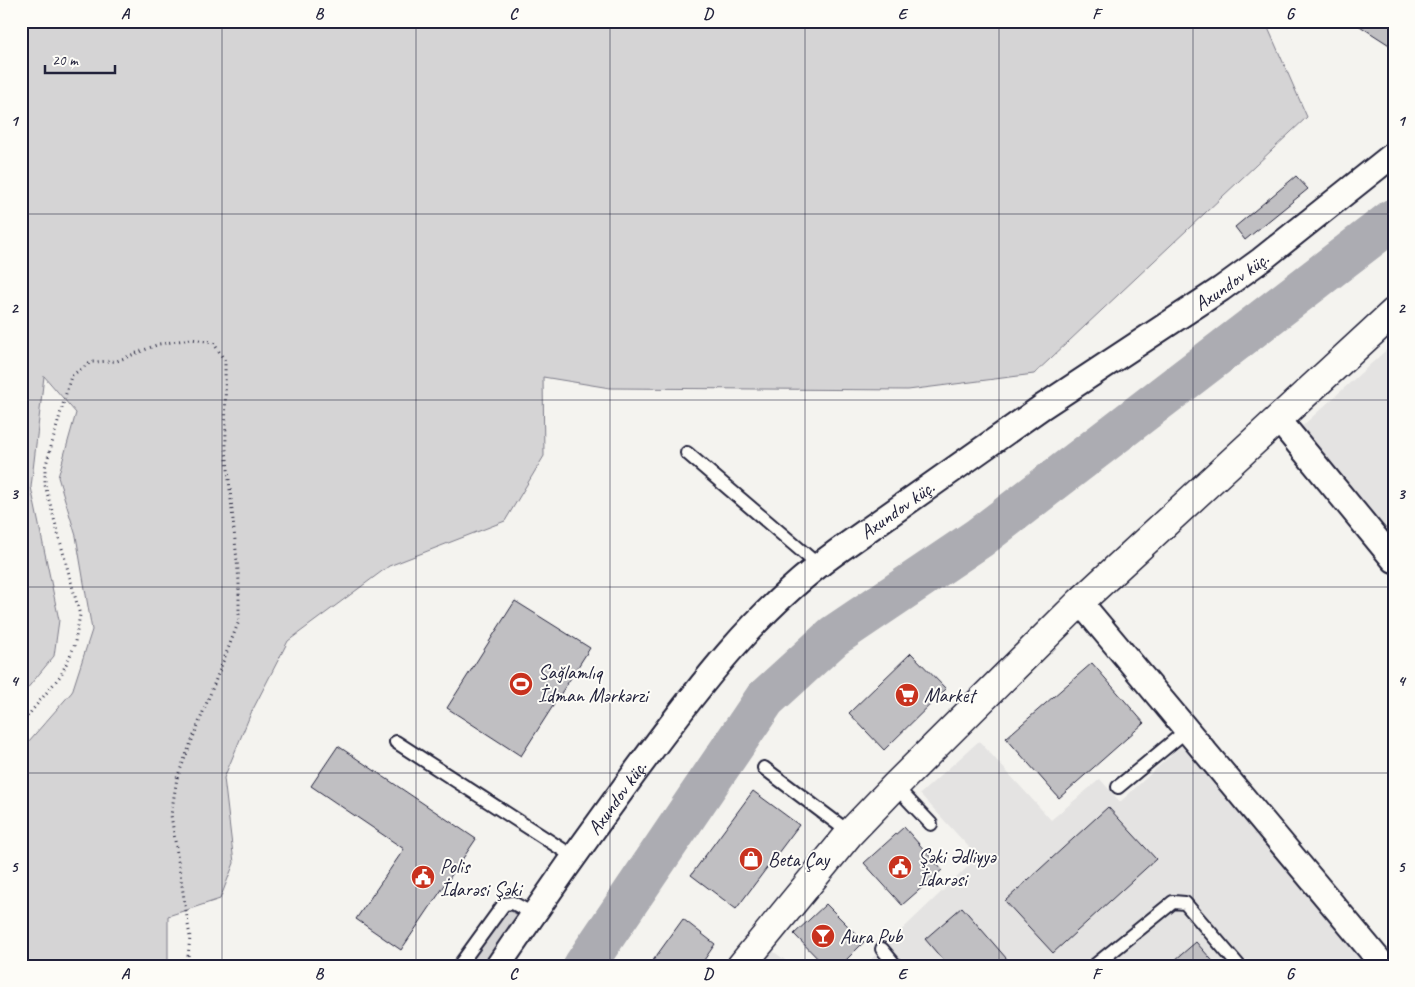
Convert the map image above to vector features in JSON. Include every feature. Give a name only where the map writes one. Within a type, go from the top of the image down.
[{"type":"street","name":"Axundov küç.","points":[[498,966],[574,857],[728,651],[760,616],[818,565],[1042,407],[1253,266],[1394,154]]},
{"type":"street","points":[[741,966],[850,833],[895,786],[1080,602],[1394,312]]},
{"type":"street","points":[[1278,419],[1394,560]]},
{"type":"street","points":[[1080,602],[1384,966]]},
{"type":"lane","points":[[687,453],[818,565]]},
{"type":"lane","points":[[1118,787],[1187,730]]},
{"type":"lane","points":[[396,742],[574,857]]},
{"type":"lane","points":[[764,768],[850,833]]},
{"type":"lane","points":[[895,786],[931,824]]},
{"type":"lane","points":[[1094,966],[1173,902],[1185,903],[1239,966]]},
{"type":"lane","points":[[459,966],[504,904],[513,903],[533,914]]},
{"type":"lane","points":[[882,949],[896,966]]},
{"type":"path","points":[[21,724],[61,675],[74,647],[80,615],[45,485],[45,468],[71,376],[91,362],[117,361],[159,344],[191,339],[213,342],[225,361],[226,449],[239,581],[239,621],[177,778],[171,815],[190,937],[187,966]]},
{"type":"shaded area","points":[[21,21],[1265,21],[1307,117],[1034,374],[908,390],[610,388],[543,377],[544,456],[505,521],[389,566],[288,641],[251,713],[224,778],[234,863],[220,899],[168,916],[168,966],[21,966],[21,750],[72,692],[92,630],[76,536],[58,477],[76,413],[44,376],[31,487],[59,620],[54,656],[21,696]]},
{"type":"shaded area","points":[[1394,343],[1394,541],[1300,428]]},
{"type":"shaded area","points":[[979,741],[1051,820],[1100,779],[1120,802],[1183,744],[1372,966],[864,966],[978,857],[920,794]]},
{"type":"shaded area","points":[[507,909],[518,915],[483,966],[467,966]]},
{"type":"shaded area","points":[[770,949],[793,966],[758,966]]},
{"type":"building","points":[[1352,21],[1394,21],[1394,48]]},
{"type":"building","points":[[1296,176],[1308,189],[1245,240],[1235,227]]},
{"type":"building","points":[[515,601],[590,648],[521,756],[447,708]]},
{"type":"building","points":[[911,653],[946,689],[884,750],[849,713]]},
{"type":"building","points":[[1092,663],[1144,723],[1059,798],[1006,738]]},
{"type":"building","points":[[338,746],[476,839],[401,950],[356,919],[404,849],[311,786]]},
{"type":"building","points":[[753,791],[799,825],[736,909],[691,875]]},
{"type":"building","points":[[1108,807],[1156,859],[1053,953],[1005,901]]},
{"type":"building","points":[[904,827],[942,870],[902,905],[864,863]]},
{"type":"building","points":[[826,904],[864,942],[840,966],[825,966],[794,934]]},
{"type":"building","points":[[962,907],[1013,966],[948,966],[925,939]]},
{"type":"building","points":[[683,919],[715,944],[700,966],[649,966]]},
{"type":"building","points":[[1196,942],[1217,966],[1168,966]]},
{"type":"waterway","points":[[584,966],[765,699],[834,636],[979,538],[1394,219]]},
{"type":"place","name":"Sağlamlıq İdman Mərkərzi","points":[[521,684]]},
{"type":"place","name":"Market","points":[[907,695]]},
{"type":"place","name":"Beta Çay","points":[[751,859]]},
{"type":"place","name":"Şəki Ədliyyə İdarəsi","points":[[900,867]]},
{"type":"place","name":"Polis İdarəsi Şəki","points":[[423,877]]},
{"type":"place","name":"Aura Pub","points":[[823,936]]}]
